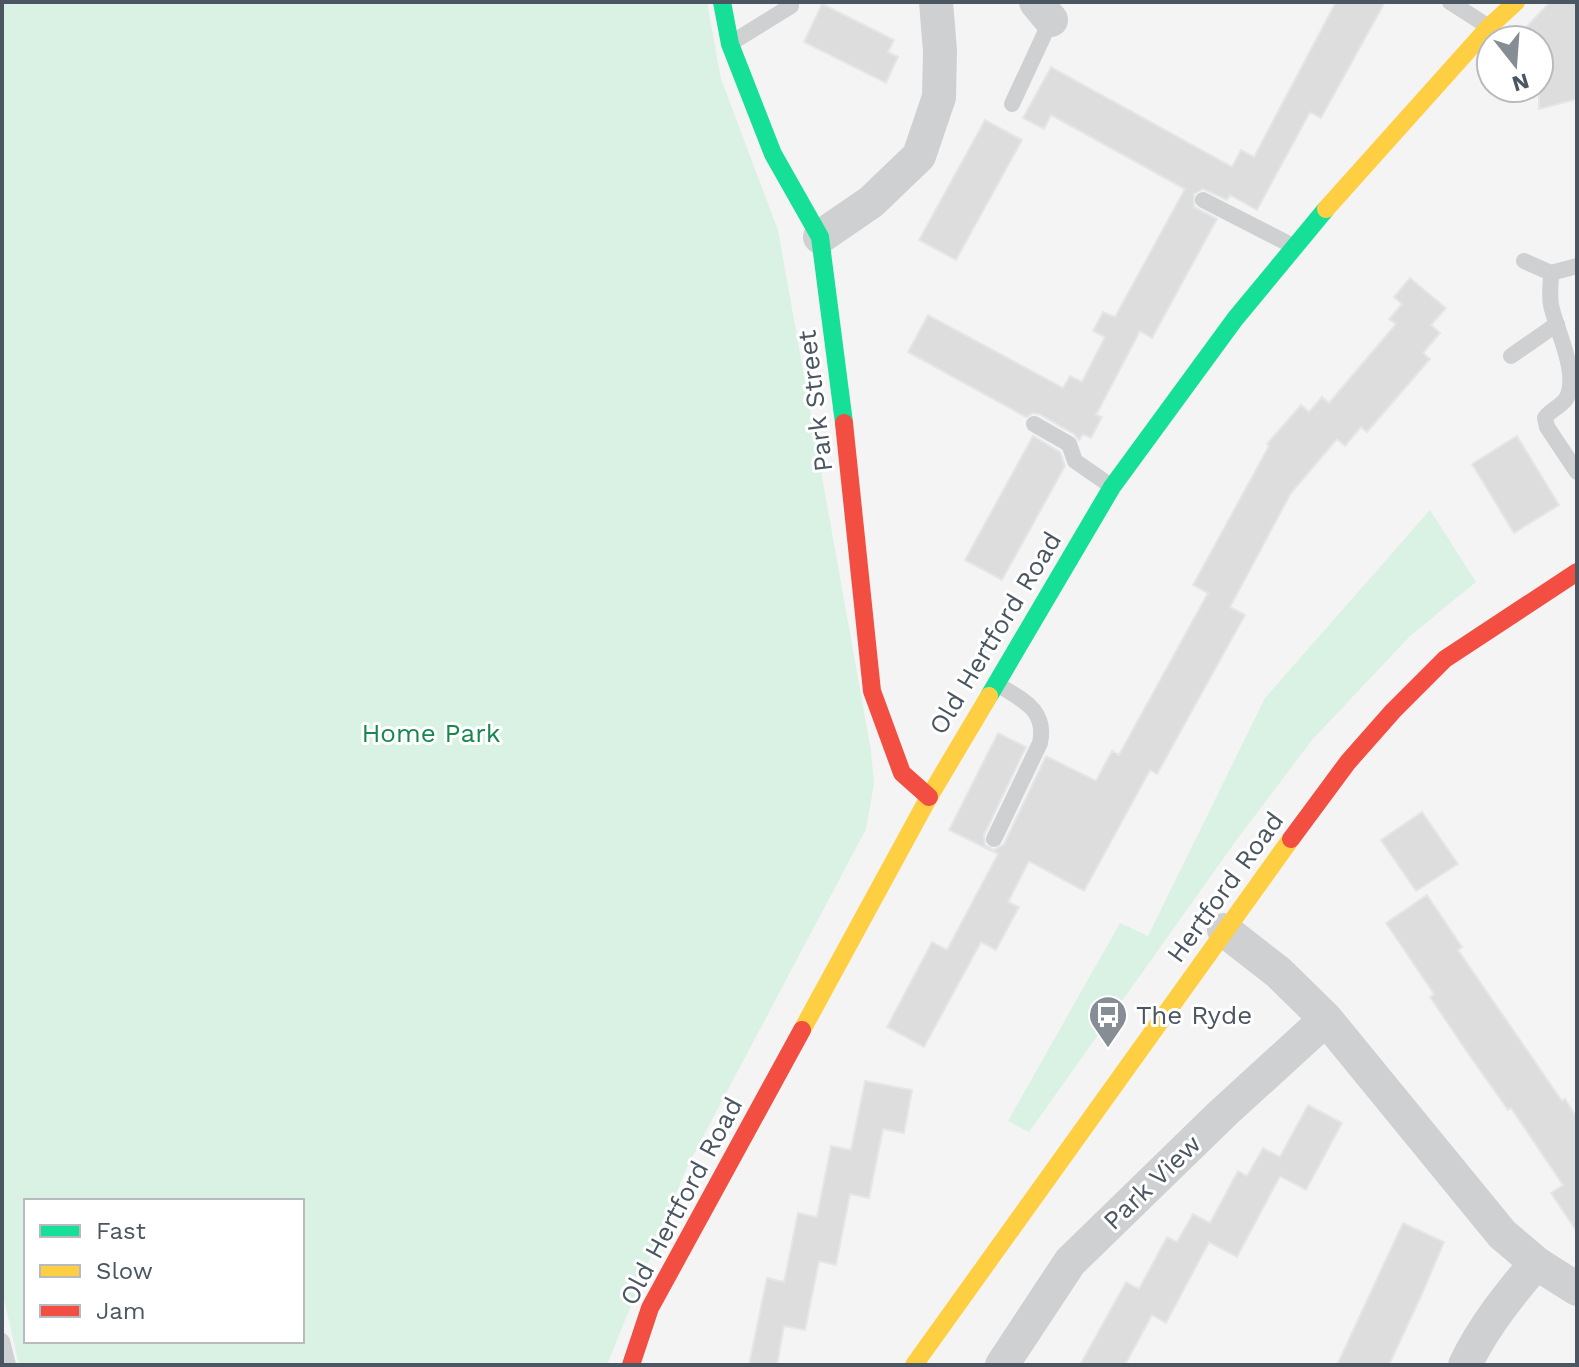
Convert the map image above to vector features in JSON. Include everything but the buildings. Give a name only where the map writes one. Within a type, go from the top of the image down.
[{"type":"street","name":"Park Street","points":[[722,2],[730,44],[773,154],[820,237],[845,428],[872,691],[902,773],[929,797]]},
{"type":"street","points":[[820,237],[871,202],[919,156],[939,97],[940,51],[936,2]]},
{"type":"street","name":"Old Hertford Road","points":[[1492,24],[1516,2]]},
{"type":"street","name":"Old Hertford Road","points":[[631,1365],[650,1308],[929,797],[1112,487],[1235,319],[1293,246],[1475,43]]},
{"type":"street","name":"Hertford Road","points":[[914,1365],[1224,930],[1348,762],[1403,700],[1445,659],[1577,572]]},
{"type":"street","points":[[1224,930],[1278,972],[1326,1019],[1502,1234],[1536,1263],[1577,1289]]},
{"type":"street","name":"Park View","points":[[1002,1365],[1070,1262],[1222,1114],[1326,1019]]},
{"type":"street","points":[[1465,1365],[1476,1342],[1509,1294],[1536,1263]]},
{"type":"lane","points":[[1450,2],[1484,24]]},
{"type":"lane","points":[[730,44],[791,6]]},
{"type":"lane","points":[[1012,104],[1043,11]]},
{"type":"lane","points":[[1203,200],[1293,246]]},
{"type":"lane","points":[[1524,261],[1551,273],[1577,266]]},
{"type":"lane","points":[[1551,273],[1551,302],[1570,372],[1571,388],[1566,401],[1545,418],[1547,427],[1577,472]]},
{"type":"lane","points":[[1511,356],[1557,324]]},
{"type":"lane","points":[[1034,424],[1069,444],[1075,461],[1112,487]]},
{"type":"lane","points":[[994,839],[1040,743],[1043,729],[1029,704],[996,683]]},
{"type":"lane","points":[[2,1341],[8,1365]]},
{"type":"green space","name":"Home Park","points":[[2,2],[707,2],[721,79],[778,230],[871,751],[874,784],[866,829],[687,1167],[607,1365],[19,1365],[2,1290]]},
{"type":"green space","points":[[1430,510],[1476,582],[1410,636],[1312,740],[1235,842],[1029,1132],[1008,1121],[1120,923],[1148,936],[1265,698]]},
{"type":"traffic: fast","points":[[722,2],[730,44],[773,154],[820,237],[844,423]]},
{"type":"traffic: fast","points":[[989,696],[1112,487],[1235,319],[1326,209]]},
{"type":"traffic: slow","points":[[1326,209],[1489,27],[1516,2]]},
{"type":"traffic: slow","points":[[802,1030],[929,797],[989,696]]},
{"type":"traffic: slow","points":[[914,1365],[1291,839]]},
{"type":"traffic: jam","points":[[844,423],[872,691],[902,773],[929,797]]},
{"type":"traffic: jam","points":[[1291,839],[1348,762],[1445,659],[1577,572]]},
{"type":"traffic: jam","points":[[631,1365],[650,1308],[802,1030]]},
{"type":"place","name":"The Ryde","points":[[1108,1049]]}]
